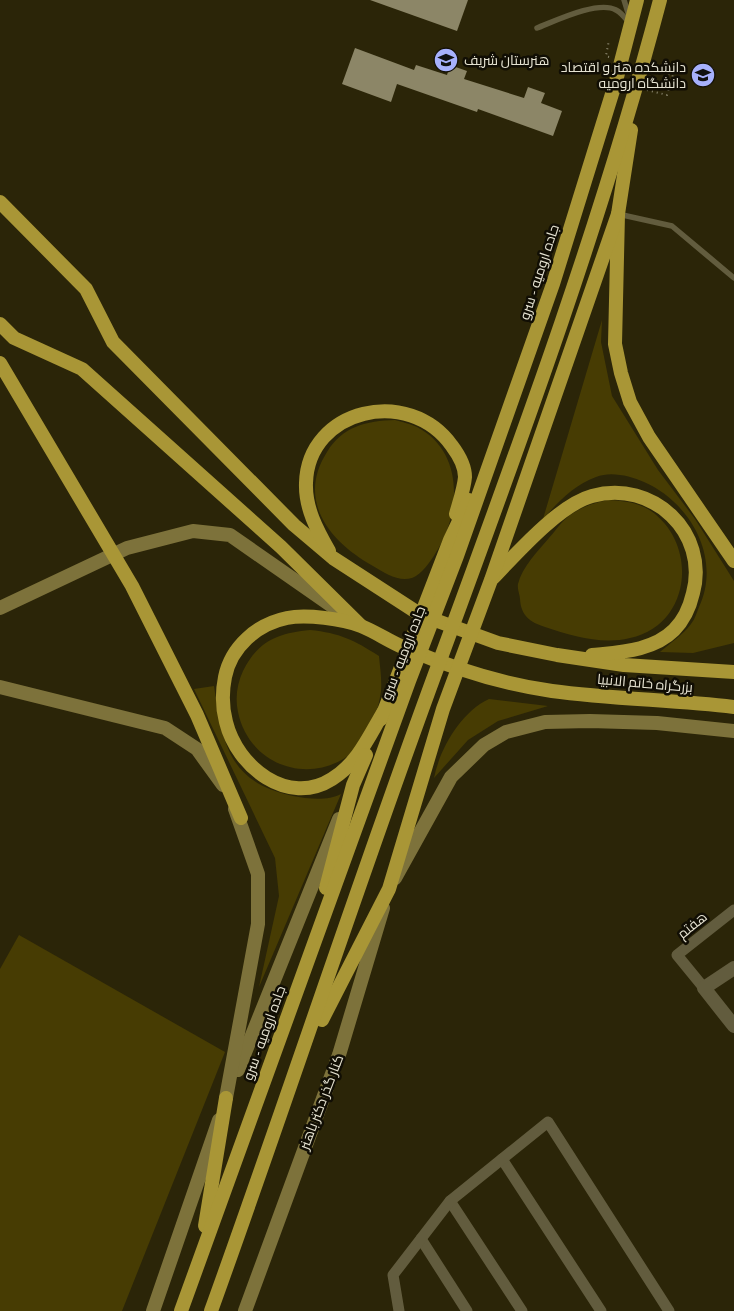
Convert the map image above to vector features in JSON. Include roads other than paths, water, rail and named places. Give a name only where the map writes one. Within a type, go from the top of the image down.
[{"type":"highway","name":"جاده ارومیه - سرو","points":[[181,1311],[554,284],[638,0]]},
{"type":"highway","points":[[211,1311],[427,695],[513,465],[574,290],[638,87],[660,0]]},
{"type":"highway","points":[[638,87],[618,214],[615,344],[630,402],[649,437],[734,561]]},
{"type":"highway","name":"بزرگراه خاتم الانبیا","points":[[0,202],[86,289],[113,342],[294,525],[332,558],[421,615],[498,643],[557,655],[576,656],[624,665],[734,672]]},
{"type":"highway","points":[[298,1067],[389,889],[443,709],[491,580],[618,214]]},
{"type":"highway","points":[[0,324],[14,338],[82,369],[280,547],[360,626]]},
{"type":"highway","points":[[0,363],[137,594],[197,715],[240,818]]},
{"type":"highway","points":[[332,558],[309,510],[306,483],[313,454],[327,434],[346,421],[374,410],[402,411],[417,416],[443,433],[459,456],[465,477],[450,540]]},
{"type":"highway","points":[[302,978],[353,785],[384,711],[450,540],[499,439]]},
{"type":"highway","points":[[491,580],[532,539],[567,509],[592,496],[616,493],[643,497],[668,511],[690,538],[697,563],[696,584],[690,608],[674,630],[655,642],[636,650],[576,656]]},
{"type":"highway","points":[[360,626],[316,617],[288,617],[269,624],[252,634],[241,644],[227,667],[222,693],[226,722],[235,744],[255,771],[275,783],[305,790],[330,780],[352,765],[384,711]]},
{"type":"highway","name":"بزرگراه خاتم الانبیا","points":[[360,626],[405,648],[487,678],[552,691],[734,707]]},
{"type":"highway","points":[[689,670],[734,664]]},
{"type":"highway","points":[[199,1260],[226,1098]]},
{"type":"main road","points":[[0,608],[127,548],[193,531],[230,535],[360,626]]},
{"type":"main road","points":[[0,687],[165,728],[196,749],[218,776],[240,818],[258,874],[258,924],[226,1098]]},
{"type":"main road","name":"کنار گذر دکتر باهنر","points":[[245,1311],[339,1055],[389,889],[451,777],[484,745],[506,732],[545,722],[657,723],[734,731]]},
{"type":"main road","points":[[153,1311],[226,1098],[353,785]]},
{"type":"street","name":"هفتم","points":[[704,988],[678,955],[734,910]]},
{"type":"street","points":[[734,968],[704,988],[734,1026]]},
{"type":"street","points":[[399,1311],[393,1275],[450,1201],[548,1122],[669,1311]]},
{"type":"street","points":[[502,1159],[601,1311]]},
{"type":"street","points":[[450,1201],[522,1311]]},
{"type":"street","points":[[421,1239],[467,1311]]},
{"type":"lane","points":[[624,0],[631,26]]},
{"type":"lane","points":[[536,28],[582,11],[606,7],[615,9],[631,26]]},
{"type":"lane","points":[[618,214],[672,226],[734,278]]},
{"type":"place","name":"هنرستان شریف","points":[[446,60]]},
{"type":"place","name":"دانشکده هنر و اقتصاد دانشگاه ارومیه","points":[[703,75]]}]
